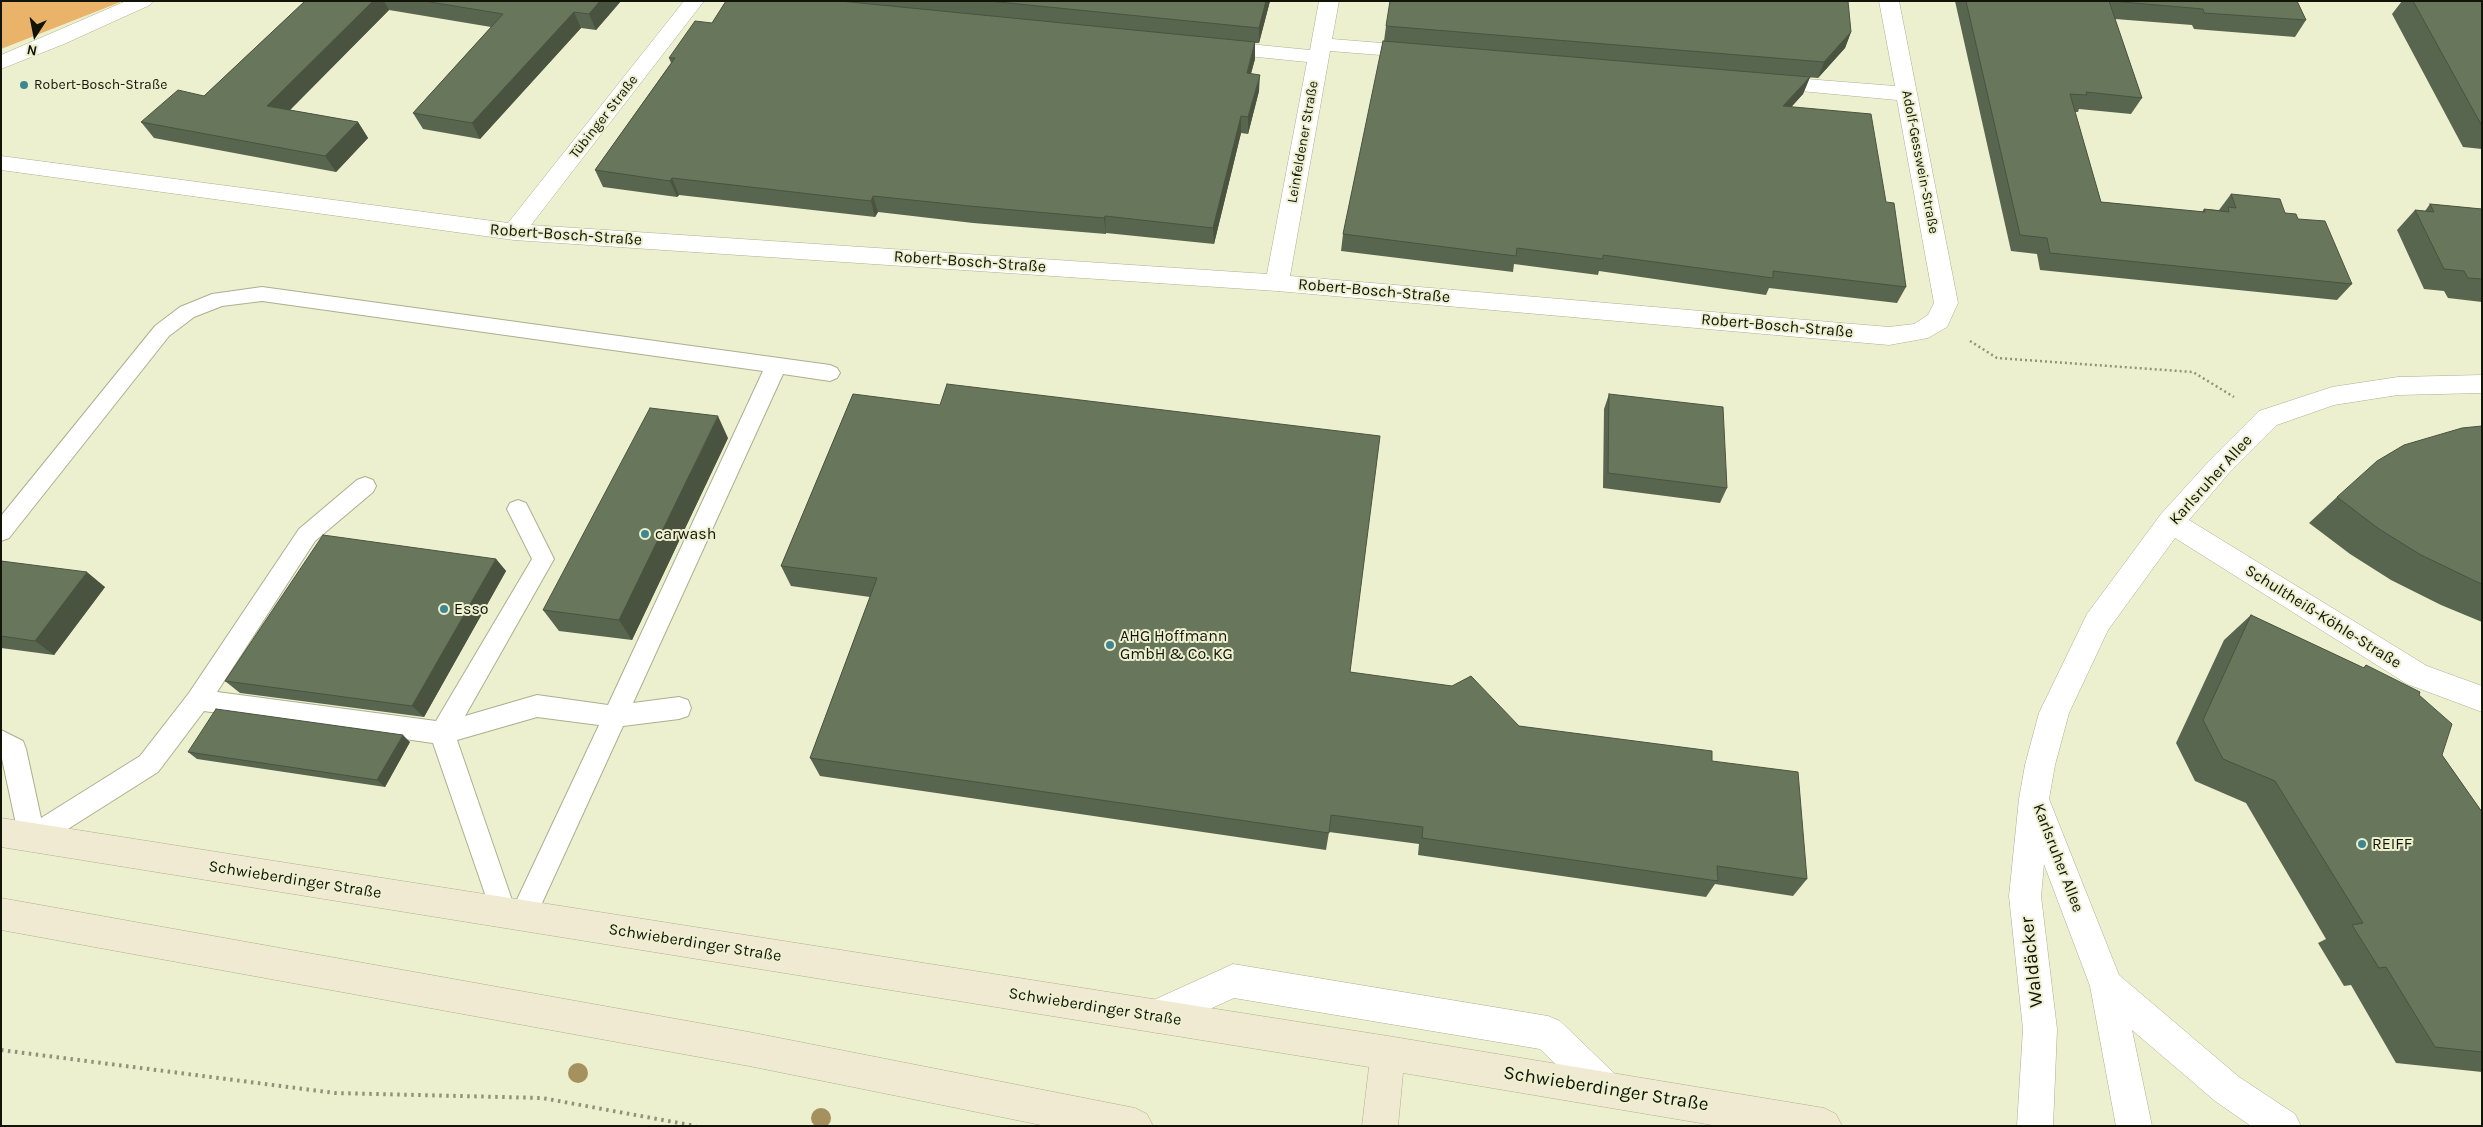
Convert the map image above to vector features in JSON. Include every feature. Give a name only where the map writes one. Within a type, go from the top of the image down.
[{"type":"main road","name":"Schwieberdinger Straße","points":[[17,835],[1388,1053],[1824,1126]]},
{"type":"main road","points":[[1,914],[750,1049],[1135,1126]]},
{"type":"main road","points":[[1380,1126],[1388,1053]]},
{"type":"street","points":[[1,63],[58,40],[143,1]]},
{"type":"street","name":"Tübinger Straße","points":[[514,232],[694,1]]},
{"type":"street","name":"Leinfeldener Straße","points":[[1277,282],[1329,1]]},
{"type":"street","name":"Adolf-Gesswein-Straße","points":[[1889,1],[1946,303],[1938,321]]},
{"type":"street","points":[[1200,45],[1440,54]]},
{"type":"street","points":[[1748,80],[1907,94]]},
{"type":"street","name":"Robert-Bosch-Straße","points":[[1,164],[514,232],[1277,282],[1889,336],[1918,332],[1938,321]]},
{"type":"street","name":"Karlsruher Allee","points":[[2134,1126],[2107,986],[2034,799],[2040,765],[2054,713],[2097,622],[2171,522],[2220,466],[2268,418],[2332,396],[2398,386],[2482,384]]},
{"type":"street","name":"Schultheiß-Köhle-Straße","points":[[2171,522],[2417,674],[2482,699]]},
{"type":"street","name":"Waldäcker","points":[[2034,799],[2025,896],[2040,1029],[2035,1126]]},
{"type":"street","points":[[1157,1016],[1233,981],[1548,1033],[1606,1089]]},
{"type":"street","points":[[2107,986],[2227,1089],[2283,1126]]},
{"type":"lane","points":[[1,532],[162,331],[187,312],[219,299],[262,294],[830,373]]},
{"type":"lane","points":[[514,915],[614,716],[776,366]]},
{"type":"lane","points":[[1,741],[14,749],[17,835],[149,764],[198,700],[307,535],[365,486]]},
{"type":"lane","points":[[442,734],[543,559],[518,509]]},
{"type":"lane","points":[[198,700],[442,734],[536,706],[614,716],[679,708]]},
{"type":"lane","points":[[442,734],[514,915]]},
{"type":"path","points":[[1938,321],[1997,358],[2193,372],[2268,418]]},
{"type":"path","points":[[1,1050],[335,1093],[542,1098],[696,1126]]},
{"type":"shaded area","points":[[1,1],[123,1],[1,49]]},
{"type":"building","points":[[305,1],[373,1],[267,106],[358,122],[325,156],[141,122],[178,90],[204,96]]},
{"type":"building","points":[[424,1],[600,1],[589,14],[574,12],[472,123],[413,113],[503,14]]},
{"type":"building","points":[[726,1],[840,1],[1255,42],[1247,73],[1260,75],[1248,117],[1241,116],[1213,228],[1105,216],[1104,218],[873,196],[871,201],[672,178],[670,181],[595,170],[675,58],[669,58],[695,21],[712,23]]},
{"type":"building","points":[[988,1],[1266,1],[1259,28]]},
{"type":"building","points":[[1390,1],[1848,1],[1851,32],[1824,62],[1386,26]]},
{"type":"building","points":[[1966,1],[2109,1],[2142,98],[2086,92],[2087,95],[2070,94],[2101,202],[2205,212],[2204,209],[2229,212],[2228,207],[2236,208],[2231,194],[2280,199],[2285,213],[2296,214],[2298,219],[2325,221],[2352,284],[2050,253],[2047,238],[2020,235]]},
{"type":"building","points":[[2111,1],[2297,1],[2306,20],[2204,13],[2203,9]]},
{"type":"building","points":[[2413,1],[2482,1],[2482,126]]},
{"type":"building","points":[[1383,41],[1810,77],[1783,106],[1871,114],[1886,202],[1894,203],[1906,287],[1773,271],[1773,278],[1603,255],[1603,259],[1517,248],[1516,256],[1343,234]]},
{"type":"building","points":[[2430,204],[2482,209],[2482,279],[2468,278],[2464,271],[2444,269],[2415,210],[2434,212]]},
{"type":"building","name":"AHG Hoffmann GmbH & Co. KG","points":[[947,384],[1380,436],[1350,672],[1452,686],[1471,676],[1519,726],[1712,751],[1712,761],[1798,772],[1807,879],[1717,866],[1718,881],[1422,838],[1423,827],[1331,815],[1329,833],[810,758],[877,578],[781,566],[853,394],[940,405]]},
{"type":"building","points":[[1609,394],[1723,407],[1727,488],[1608,473]]},
{"type":"building","name":"carwash","points":[[650,408],[718,416],[619,620],[543,610]]},
{"type":"building","points":[[2482,426],[2482,584],[2421,555],[2379,529],[2337,497],[2377,461],[2404,445],[2462,428]]},
{"type":"building","points":[[323,535],[496,559],[412,706],[225,681]]},
{"type":"building","points":[[1,561],[87,572],[35,641],[1,636]]},
{"type":"building","name":"REIFF","points":[[2251,615],[2364,668],[2366,665],[2420,692],[2419,695],[2452,724],[2442,755],[2482,812],[2482,1052],[2435,1047],[2386,967],[2379,968],[2352,925],[2363,923],[2275,781],[2223,759],[2203,720]]},
{"type":"building","points":[[216,709],[403,735],[377,780],[188,752]]},
{"type":"place","name":"Robert-Bosch-Straße","points":[[24,85]]},
{"type":"place","name":"carwash","points":[[645,534]]},
{"type":"place","name":"Esso","points":[[444,609]]},
{"type":"place","name":"AHG Hoffmann GmbH & Co. KG","points":[[1110,645]]},
{"type":"place","name":"REIFF","points":[[2362,844]]}]
